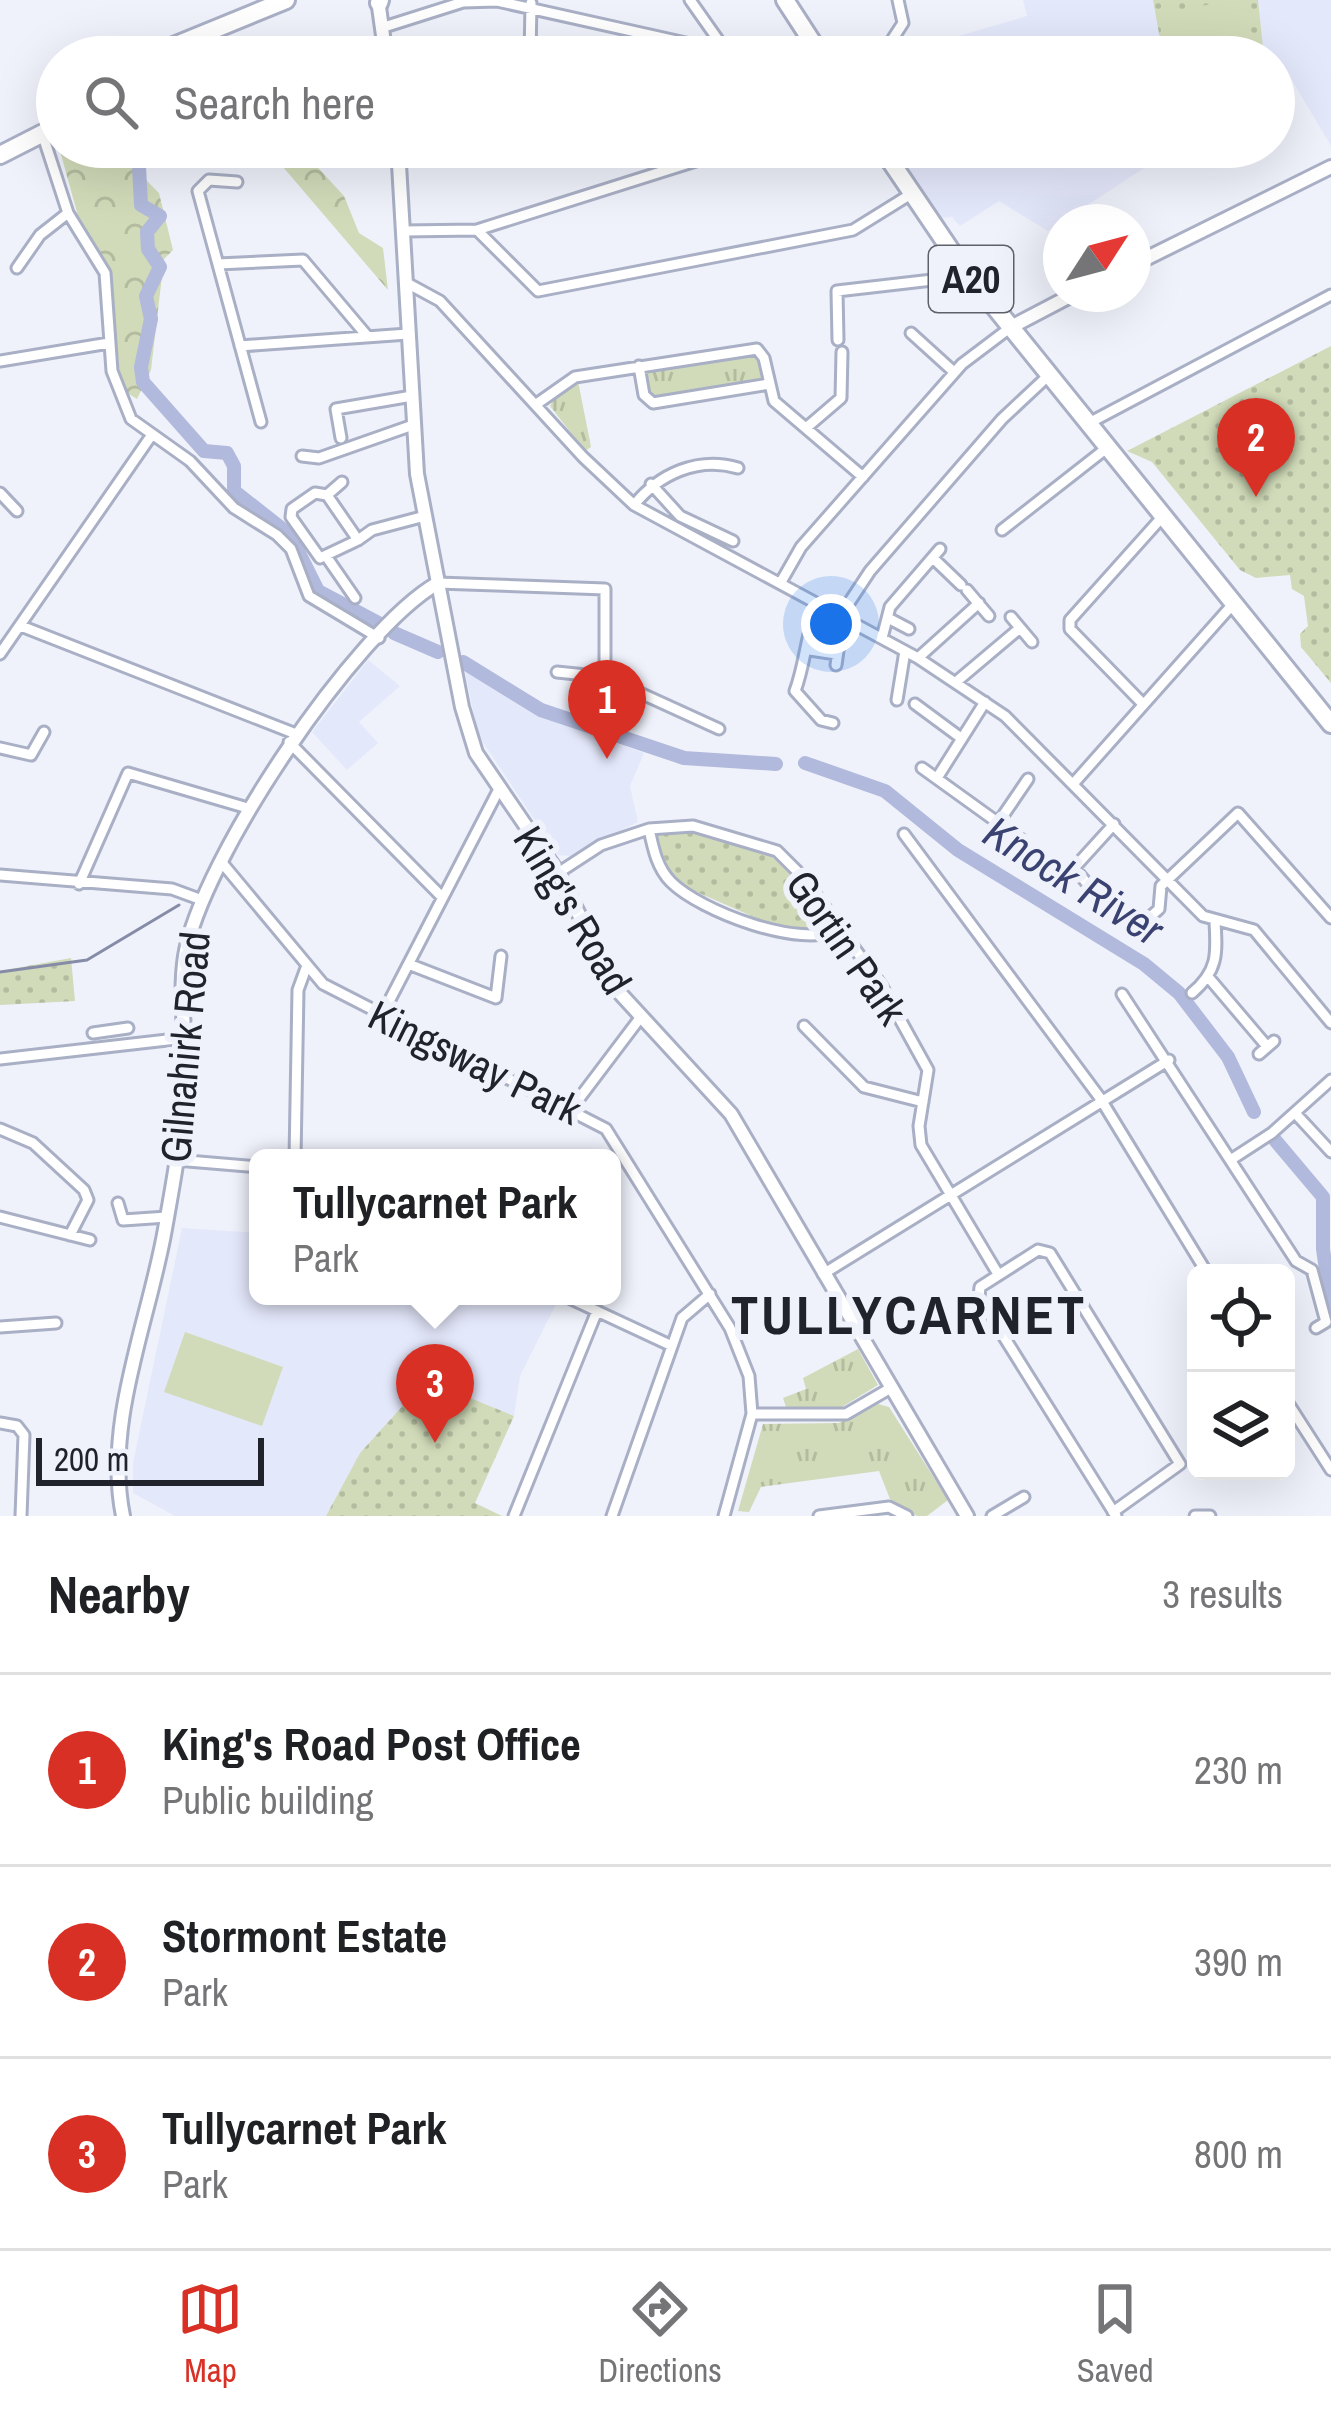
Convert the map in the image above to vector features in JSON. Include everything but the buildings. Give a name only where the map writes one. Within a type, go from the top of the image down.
[{"type":"highway","points":[[198,36],[286,0]]},
{"type":"highway","points":[[785,0],[808,36]]},
{"type":"highway","points":[[0,155],[36,138]]},
{"type":"highway","name":"A20","points":[[894,168],[960,264],[1331,724]]},
{"type":"street","points":[[690,0],[715,36]]},
{"type":"street","points":[[895,36],[903,23],[898,0]]},
{"type":"street","points":[[378,1],[383,36]]},
{"type":"street","points":[[382,28],[463,2],[531,3],[658,36]]},
{"type":"street","points":[[530,36],[531,3]]},
{"type":"street","points":[[1151,256],[1331,167]]},
{"type":"street","points":[[58,168],[68,213],[105,273],[109,343],[120,403],[151,436],[190,461],[234,508],[291,549],[309,596],[379,638]]},
{"type":"street","name":"King's Road","points":[[399,168],[413,425],[424,516],[469,737],[498,791],[558,873],[602,966],[640,1018],[725,1106],[967,1516]]},
{"type":"street","points":[[403,231],[477,230],[673,168]]},
{"type":"street","points":[[237,182],[209,180],[198,191],[261,422]]},
{"type":"street","points":[[477,230],[538,291],[853,230],[911,194]]},
{"type":"street","points":[[17,268],[40,235],[68,213]]},
{"type":"street","points":[[218,264],[310,263],[368,337]]},
{"type":"street","points":[[838,340],[836,291],[941,278],[960,264]]},
{"type":"street","points":[[405,282],[440,301],[582,456],[634,505],[918,658],[985,702],[1169,877],[1203,916],[1250,926],[1331,1023]]},
{"type":"street","points":[[1089,423],[1331,295]]},
{"type":"street","points":[[781,582],[801,547],[954,372],[1011,327],[1043,310]]},
{"type":"street","points":[[911,333],[954,372]]},
{"type":"street","points":[[240,346],[408,334]]},
{"type":"street","points":[[0,361],[109,343]]},
{"type":"street","points":[[538,403],[575,376],[757,349],[774,401],[863,477]]},
{"type":"street","points":[[806,428],[841,398],[842,352]]},
{"type":"street","points":[[639,366],[644,395],[653,403],[769,384]]},
{"type":"street","points":[[841,615],[870,571],[1002,419],[1049,375]]},
{"type":"street","points":[[341,438],[336,409],[412,396]]},
{"type":"street","points":[[302,456],[319,458],[413,425]]},
{"type":"street","points":[[0,654],[151,436]]},
{"type":"street","points":[[1002,530],[1108,447]]},
{"type":"street","points":[[634,505],[666,473],[711,464],[738,467]]},
{"type":"street","points":[[327,495],[342,482]]},
{"type":"street","points":[[651,484],[680,516],[733,541]]},
{"type":"street","points":[[358,540],[327,495],[315,493],[290,513],[320,558],[328,559],[358,540],[372,530],[424,516]]},
{"type":"street","points":[[0,494],[17,511]]},
{"type":"street","points":[[1143,704],[1070,628],[1070,620],[1164,515]]},
{"type":"street","points":[[882,638],[890,607],[936,554],[989,616]]},
{"type":"street","points":[[328,559],[355,598]]},
{"type":"street","points":[[436,576],[605,590],[605,677]]},
{"type":"street","name":"Gilnahirk Road","points":[[123,1516],[119,1439],[176,1160],[185,1038],[184,958],[202,899],[292,738],[436,576]]},
{"type":"street","points":[[1073,784],[1234,602]]},
{"type":"street","points":[[918,658],[979,603]]},
{"type":"street","points":[[820,604],[795,691],[821,720],[834,720],[835,737]]},
{"type":"street","points":[[1011,616],[1032,642]]},
{"type":"street","points":[[888,618],[909,629]]},
{"type":"street","points":[[21,626],[292,738],[440,895]]},
{"type":"street","points":[[956,682],[1020,628]]},
{"type":"street","points":[[810,650],[837,654]]},
{"type":"street","points":[[897,700],[904,651]]},
{"type":"street","points":[[557,672],[605,677],[719,729]]},
{"type":"street","points":[[937,778],[985,702]]},
{"type":"street","points":[[918,711],[961,738]]},
{"type":"street","points":[[0,748],[31,755],[44,732]]},
{"type":"street","points":[[922,769],[1022,840]]},
{"type":"street","points":[[80,884],[128,773],[250,809]]},
{"type":"street","points":[[998,823],[1021,781]]},
{"type":"street","points":[[382,1015],[411,965],[440,895],[498,791]]},
{"type":"street","points":[[1141,925],[1159,909],[1161,886],[1238,813],[1331,918]]},
{"type":"street","points":[[1074,868],[1114,824]]},
{"type":"street","name":"Gortin Park","points":[[558,873],[602,844],[649,829],[693,826],[777,851],[881,985],[928,1070],[921,1145],[998,1274]]},
{"type":"street","points":[[649,829],[658,863],[685,893],[784,935],[820,936],[840,929]]},
{"type":"street","points":[[904,834],[1102,1101],[1202,1264]]},
{"type":"street","name":"Kingsway Park","points":[[223,864],[306,968],[340,996],[572,1108],[616,1140],[710,1294],[745,1362],[752,1414]]},
{"type":"street","points":[[1057,864],[1074,868],[1096,895]]},
{"type":"street","points":[[0,875],[172,889],[202,899]]},
{"type":"street","points":[[1192,993],[1209,978],[1218,956],[1215,922]]},
{"type":"street","points":[[411,965],[496,998],[501,956]]},
{"type":"street","points":[[295,1149],[298,991],[306,968]]},
{"type":"street","points":[[1209,978],[1266,1046]]},
{"type":"street","points":[[1122,994],[1290,1252],[1312,1270],[1326,1322],[1316,1328]]},
{"type":"street","points":[[572,1108],[640,1018]]},
{"type":"street","points":[[804,1025],[864,1087],[923,1102]]},
{"type":"street","points":[[93,1033],[128,1028]]},
{"type":"street","points":[[111,1030],[114,1048]]},
{"type":"street","points":[[0,1059],[185,1038]]},
{"type":"street","points":[[823,1274],[1169,1060]]},
{"type":"street","points":[[1232,1159],[1331,1080]]},
{"type":"street","points":[[1295,1113],[1331,1152]]},
{"type":"street","points":[[0,1130],[33,1143],[84,1190],[88,1200],[70,1234]]},
{"type":"street","points":[[176,1160],[249,1166]]},
{"type":"street","points":[[118,1203],[123,1220],[167,1217]]},
{"type":"street","points":[[0,1217],[89,1240]]},
{"type":"street","points":[[1038,1250],[1050,1253],[1177,1456],[1179,1469],[1114,1514],[980,1297],[980,1287],[1038,1250]]},
{"type":"street","points":[[612,1516],[682,1318],[710,1294]]},
{"type":"street","points":[[584,1305],[671,1346]]},
{"type":"street","points":[[514,1516],[597,1311]]},
{"type":"street","points":[[0,1327],[56,1323]]},
{"type":"street","points":[[726,1515],[752,1414],[846,1414],[889,1389]]},
{"type":"street","points":[[1295,1414],[1331,1469]]},
{"type":"street","points":[[0,1423],[17,1426],[24,1435],[21,1516]]},
{"type":"street","points":[[992,1516],[1024,1497]]},
{"type":"street","points":[[819,1516],[890,1507],[907,1516]]},
{"type":"street","points":[[1195,1516],[1210,1516]]},
{"type":"shaded area","points":[[1023,0],[1331,0],[1331,146],[1295,85],[1295,36],[959,36],[1027,16]]},
{"type":"shaded area","points":[[908,168],[1144,168],[1089,204],[1043,204],[1043,228],[999,201],[960,226],[952,217],[941,218]]},
{"type":"shaded area","points":[[368,660],[400,686],[359,722],[378,743],[347,770],[312,732]]},
{"type":"shaded area","points":[[464,666],[538,715],[644,753],[630,786],[638,822],[571,856],[558,855],[478,735]]},
{"type":"shaded area","points":[[182,1228],[249,1232],[249,1305],[556,1305],[520,1376],[514,1416],[426,1380],[360,1453],[326,1516],[175,1516],[133,1493],[133,1463]]},
{"type":"green space","points":[[1153,0],[1258,0],[1262,36],[1159,36]]},
{"type":"green space","points":[[1242,0],[1250,36],[1170,36],[1165,14]]},
{"type":"green space","points":[[65,168],[144,168],[141,175],[159,193],[173,250],[164,259],[151,370],[137,399],[121,389],[111,278],[78,216]]},
{"type":"green space","points":[[284,168],[318,168],[344,196],[359,233],[383,248],[388,290]]},
{"type":"green space","points":[[1331,346],[1331,683],[1301,647],[1300,634],[1308,626],[1304,596],[1292,589],[1290,575],[1256,578],[1240,570],[1152,462],[1127,451]]},
{"type":"green space","points":[[750,355],[760,361],[764,375],[760,380],[655,397],[650,393],[647,373]]},
{"type":"green space","points":[[578,381],[591,447],[585,451],[550,406],[560,389]]},
{"type":"green space","points":[[697,830],[778,861],[834,927],[786,931],[683,886],[671,873],[656,838],[658,832]]},
{"type":"green space","points":[[71,958],[75,1001],[0,1005],[0,971]]},
{"type":"green space","points":[[185,1332],[283,1367],[262,1426],[164,1392]]},
{"type":"green space","points":[[858,1349],[878,1385],[842,1407],[786,1407],[783,1398],[806,1389],[803,1378]]},
{"type":"green space","points":[[426,1380],[514,1416],[475,1503],[502,1516],[326,1516],[360,1453]]},
{"type":"green space","points":[[878,1404],[889,1407],[948,1500],[927,1516],[917,1516],[890,1499],[879,1471],[761,1487],[749,1512],[738,1511],[763,1424],[839,1423]]},
{"type":"waterway","name":"Knock River","points":[[139,168],[141,205],[160,216],[147,232],[148,249],[160,267],[146,296],[151,319],[141,367],[143,382],[204,451],[227,453],[234,466],[234,491],[290,535],[318,591],[382,625]]},
{"type":"waterway","name":"Knock River","points":[[394,633],[438,652]]},
{"type":"waterway","name":"Knock River","points":[[463,662],[541,710],[684,758],[776,764]]},
{"type":"waterway","name":"Knock River","points":[[805,763],[885,791],[958,850],[1144,964],[1179,993],[1228,1057],[1254,1112]]},
{"type":"waterway","points":[[0,972],[87,960],[179,905]]},
{"type":"waterway","name":"Knock River","points":[[1275,1140],[1323,1197],[1323,1249],[1331,1304]]},
{"type":"place","name":"Stormont Estate","points":[[1256,497]]},
{"type":"place","name":"King's Road Post Office","points":[[607,759]]},
{"type":"place","name":"Tullycarnet Park","points":[[435,1443]]},
{"type":"district","name":"TULLYCARNET","points":[[909,1314]]}]
